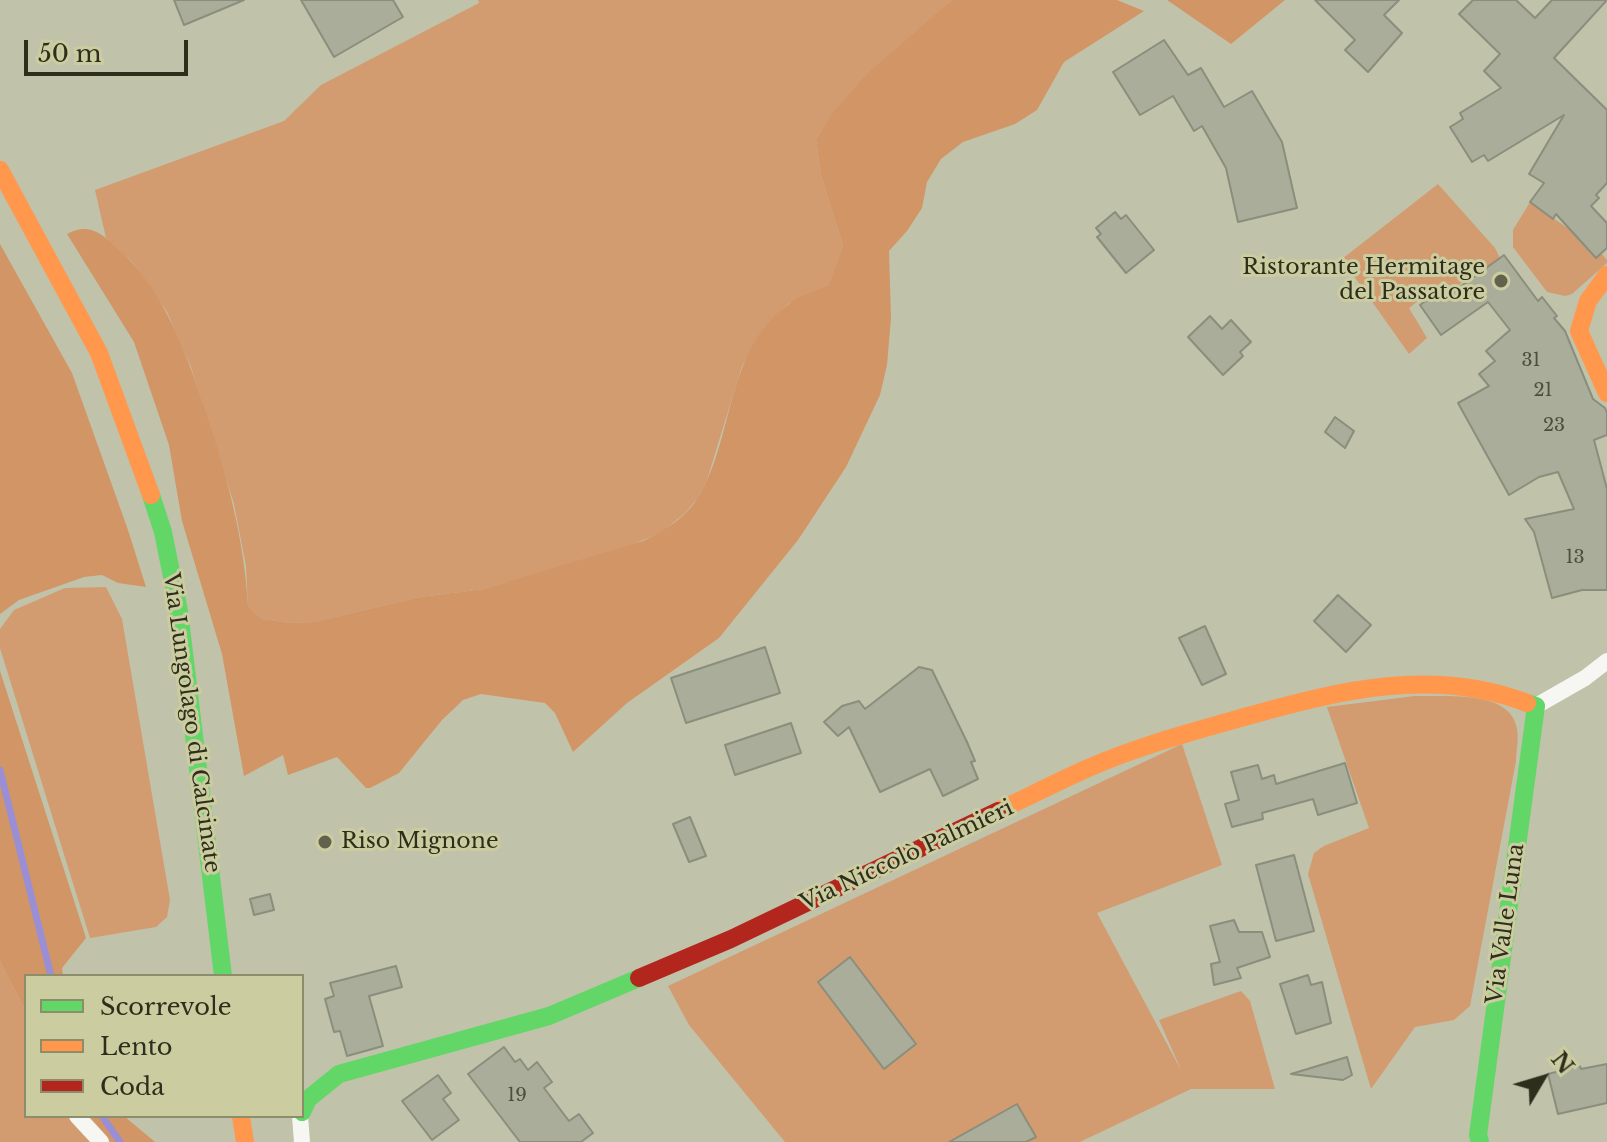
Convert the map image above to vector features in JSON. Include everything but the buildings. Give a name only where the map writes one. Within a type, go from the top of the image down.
[{"type":"street","name":"Via Lungolago di Calcinate","points":[[0,170],[99,353],[163,532],[179,611],[223,974]]},
{"type":"street","points":[[1607,275],[1588,301],[1579,331],[1607,393]]},
{"type":"street","points":[[1536,706],[1585,678],[1607,661]]},
{"type":"street","name":"Via Niccolò Palmieri","points":[[304,1108],[308,1099],[339,1074],[549,1016],[731,939],[1088,768],[1180,735],[1318,696],[1405,683],[1497,691],[1536,706]]},
{"type":"street","name":"Via Valle Luna","points":[[1480,1142],[1478,1135],[1486,1067],[1536,706]]},
{"type":"street","points":[[79,1118],[101,1142]]},
{"type":"street","points":[[241,1118],[245,1142]]},
{"type":"street","name":"Via Niccolò Palmieri","points":[[301,1118],[302,1142]]},
{"type":"shaded area","points":[[478,0],[952,0],[829,117],[816,140],[821,175],[843,246],[828,286],[788,304],[766,327],[742,366],[707,480],[698,498],[685,513],[662,532],[622,549],[484,589],[420,597],[314,622],[262,619],[248,606],[246,566],[234,504],[191,367],[167,312],[131,261],[106,238],[95,190],[284,121],[321,85],[479,3]]},
{"type":"shaded area","points":[[952,0],[1117,0],[1144,11],[1064,62],[1037,110],[1015,124],[963,142],[941,159],[927,182],[922,208],[889,251],[891,318],[887,365],[880,395],[846,467],[798,540],[719,638],[627,703],[573,752],[555,713],[545,703],[481,694],[463,700],[442,720],[399,773],[370,788],[366,788],[337,757],[288,775],[283,755],[244,776],[222,654],[182,521],[169,445],[134,342],[67,234],[87,229],[109,241],[147,281],[171,322],[198,388],[227,483],[243,556],[248,606],[262,619],[314,622],[420,597],[484,589],[643,541],[674,523],[694,504],[711,472],[742,369],[753,345],[768,323],[789,304],[828,286],[843,246],[821,175],[816,140],[829,117],[867,74]]},
{"type":"shaded area","points":[[1167,0],[1285,0],[1231,44]]},
{"type":"shaded area","points":[[1438,184],[1495,248],[1500,258],[1454,288],[1443,281],[1409,308],[1427,338],[1409,354],[1342,259]]},
{"type":"shaded area","points":[[1530,202],[1569,229],[1595,258],[1601,253],[1607,260],[1572,294],[1565,296],[1547,292],[1513,247],[1513,230]]},
{"type":"shaded area","points":[[0,244],[72,373],[146,587],[118,583],[102,575],[84,577],[19,600],[0,614]]},
{"type":"shaded area","points":[[106,587],[122,619],[170,900],[167,917],[156,927],[90,938],[0,648],[0,629],[14,610],[65,588]]},
{"type":"shaded area","points":[[0,671],[86,938],[62,968],[63,974],[24,974],[24,1008],[0,961]]},
{"type":"shaded area","points":[[1415,696],[1475,698],[1503,707],[1512,716],[1517,729],[1516,761],[1470,1006],[1454,1020],[1415,1027],[1371,1089],[1308,874],[1314,853],[1369,828],[1327,707]]},
{"type":"shaded area","points":[[1182,744],[1222,865],[1097,913],[1182,1072],[1159,1020],[1241,991],[1250,1001],[1275,1089],[1191,1089],[1080,1142],[785,1142],[689,1025],[668,986]]},
{"type":"shaded area","points":[[0,961],[24,1008],[24,1118],[92,1118],[111,1142],[0,1142]]},
{"type":"shaded area","points":[[92,1118],[126,1118],[155,1142],[111,1142]]},
{"type":"waterway","points":[[0,770],[51,974]]},
{"type":"waterway","points":[[103,1118],[120,1142]]},
{"type":"traffic: fast","points":[[151,495],[163,532],[179,611],[223,974]]},
{"type":"traffic: fast","points":[[1480,1142],[1478,1135],[1536,706],[1527,703]]},
{"type":"traffic: fast","points":[[304,1108],[308,1099],[339,1074],[549,1016],[639,978]]},
{"type":"traffic: slow","points":[[0,170],[99,353],[151,495]]},
{"type":"traffic: slow","points":[[1607,275],[1588,301],[1579,331],[1607,393]]},
{"type":"traffic: slow","points":[[998,811],[1126,753],[1207,727],[1317,698],[1388,686],[1423,684],[1492,692],[1527,703]]},
{"type":"traffic: slow","points":[[241,1118],[245,1142]]},
{"type":"traffic: jam","points":[[639,978],[731,939],[998,811]]},
{"type":"place","name":"Ristorante Hermitage del Passatore","points":[[1501,281]]},
{"type":"place","name":"Riso Mignone","points":[[325,842]]}]
